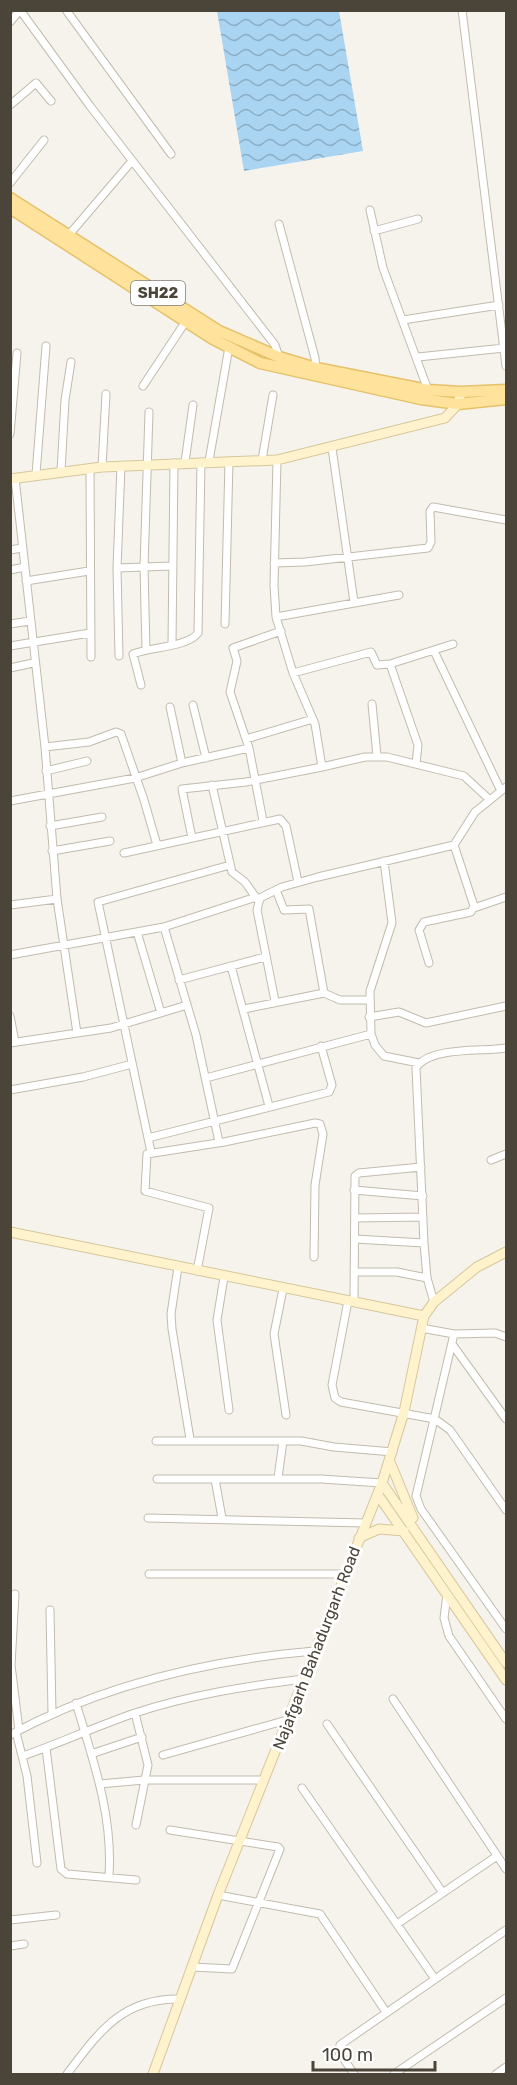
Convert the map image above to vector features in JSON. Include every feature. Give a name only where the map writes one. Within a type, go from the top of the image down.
[{"type":"main road","name":"SH22","points":[[10,198],[68,236],[186,321],[260,363],[428,390],[461,392],[507,390]]},
{"type":"main road","name":"SH22","points":[[10,208],[219,331],[315,372],[421,399],[458,404],[507,399]]},
{"type":"street","points":[[10,22],[20,10],[132,161],[275,345],[279,357]]},
{"type":"street","points":[[66,10],[171,154]]},
{"type":"street","points":[[462,10],[507,366]]},
{"type":"street","points":[[10,105],[36,83],[51,101]]},
{"type":"street","points":[[10,183],[44,140]]},
{"type":"street","points":[[68,236],[132,161]]},
{"type":"street","points":[[370,210],[383,268],[418,357],[428,390]]},
{"type":"street","points":[[374,231],[418,219]]},
{"type":"street","points":[[279,224],[315,372]]},
{"type":"street","points":[[403,320],[499,304]]},
{"type":"street","points":[[143,386],[186,321]]},
{"type":"street","points":[[36,474],[46,346]]},
{"type":"street","points":[[141,685],[132,655],[193,638],[198,633],[205,462],[229,347]]},
{"type":"street","points":[[418,357],[504,348]]},
{"type":"street","points":[[10,434],[17,353]]},
{"type":"street","points":[[61,471],[65,399],[71,362]]},
{"type":"street","points":[[77,1033],[57,899],[45,747],[33,663],[25,567],[13,478],[102,467],[277,460],[446,418],[458,404],[461,392]]},
{"type":"street","points":[[102,467],[106,394]]},
{"type":"street","points":[[262,460],[273,395]]},
{"type":"street","points":[[185,462],[193,405]]},
{"type":"street","points":[[146,650],[144,567],[149,412]]},
{"type":"street","points":[[332,448],[354,602]]},
{"type":"street","points":[[277,460],[274,562],[276,617],[293,673],[313,719],[322,766]]},
{"type":"street","points":[[225,624],[229,461]]},
{"type":"street","points":[[172,645],[174,463]]},
{"type":"street","points":[[119,656],[117,568],[121,466]]},
{"type":"street","points":[[90,468],[91,657]]},
{"type":"street","points":[[274,562],[305,562],[428,548],[431,542],[430,511],[433,507],[507,520]]},
{"type":"street","points":[[10,550],[22,548]]},
{"type":"street","points":[[117,568],[172,566]]},
{"type":"street","points":[[10,570],[25,567]]},
{"type":"street","points":[[26,582],[89,571]]},
{"type":"street","points":[[276,617],[399,595]]},
{"type":"street","points":[[10,624],[30,621]]},
{"type":"street","points":[[263,821],[249,748],[230,692],[231,680],[236,668],[233,648],[281,631]]},
{"type":"street","points":[[10,646],[90,633]]},
{"type":"street","points":[[293,673],[371,652],[378,665],[390,664],[453,644]]},
{"type":"street","points":[[10,955],[164,927],[257,899],[298,882],[454,846],[471,817],[504,789],[435,651]]},
{"type":"street","points":[[10,668],[33,663]]},
{"type":"street","points":[[390,664],[418,745],[416,764]]},
{"type":"street","points":[[372,704],[377,756]]},
{"type":"street","points":[[193,705],[206,758]]},
{"type":"street","points":[[170,707],[182,763]]},
{"type":"street","points":[[246,739],[313,719]]},
{"type":"street","points":[[45,747],[89,742],[118,732],[122,735],[135,778],[147,807],[157,845]]},
{"type":"street","points":[[10,801],[135,778],[182,763],[249,748]]},
{"type":"street","points":[[192,838],[181,791],[184,788],[256,779],[377,756],[464,776],[490,800]]},
{"type":"street","points":[[46,771],[87,761]]},
{"type":"street","points":[[212,785],[230,865],[234,875],[245,882],[257,899],[274,1001]]},
{"type":"street","points":[[50,826],[102,817]]},
{"type":"street","points":[[124,853],[280,819],[285,822],[298,882]]},
{"type":"street","points":[[52,851],[110,841]]},
{"type":"street","points":[[454,846],[474,908]]},
{"type":"street","points":[[384,861],[392,923],[368,1000],[371,1034],[375,1045],[384,1056],[419,1063]]},
{"type":"street","points":[[151,1152],[126,1024],[98,904],[100,900],[230,865]]},
{"type":"street","points":[[276,890],[285,910],[309,909],[324,993]]},
{"type":"street","points":[[429,963],[418,930],[420,925],[424,922],[471,912],[474,908],[507,897]]},
{"type":"street","points":[[10,905],[57,899]]},
{"type":"street","points":[[164,927],[206,1078],[219,1142]]},
{"type":"street","points":[[137,932],[160,1013]]},
{"type":"street","points":[[179,980],[265,957]]},
{"type":"street","points":[[231,966],[269,1106]]},
{"type":"street","points":[[244,1009],[274,1001],[324,993],[340,1000],[368,1000]]},
{"type":"street","points":[[10,1016],[13,1043],[126,1024],[187,1005]]},
{"type":"street","points":[[369,1017],[399,1012],[426,1023],[507,1006]]},
{"type":"street","points":[[206,1078],[371,1034]]},
{"type":"street","points":[[148,1138],[331,1090],[321,1046]]},
{"type":"street","points":[[434,1302],[426,1278],[416,1073],[419,1063],[426,1057],[458,1051],[507,1048]]},
{"type":"street","points":[[10,1090],[83,1077],[132,1064]]},
{"type":"street","points":[[196,1270],[209,1209],[145,1191],[146,1157],[151,1152],[219,1142],[315,1123],[320,1124],[323,1134],[315,1185],[314,1257]]},
{"type":"street","points":[[491,1160],[507,1154]]},
{"type":"street","points":[[421,1167],[357,1174],[354,1179],[354,1272],[351,1302],[332,1385],[335,1398],[340,1402],[435,1419],[450,1430],[507,1510]]},
{"type":"street","points":[[354,1190],[423,1196]]},
{"type":"street","points":[[355,1218],[423,1217]]},
{"type":"street","points":[[10,1232],[424,1316]]},
{"type":"street","points":[[355,1239],[424,1243]]},
{"type":"street","name":"Najafgarh Bahadurgarh Road","points":[[153,2074],[218,1895],[359,1538],[378,1496],[404,1412],[424,1316],[434,1302],[477,1268],[507,1252]]},
{"type":"street","points":[[177,1267],[171,1314],[172,1329],[190,1439]]},
{"type":"street","points":[[354,1272],[397,1272],[426,1278]]},
{"type":"street","points":[[224,1277],[217,1320],[229,1410]]},
{"type":"street","points":[[283,1289],[274,1334],[286,1415]]},
{"type":"street","points":[[421,1328],[454,1334],[495,1333],[507,1337]]},
{"type":"street","points":[[454,1334],[417,1488],[418,1503],[507,1629]]},
{"type":"street","points":[[452,1344],[507,1419]]},
{"type":"street","points":[[156,1441],[190,1439],[283,1441],[393,1452]]},
{"type":"street","points":[[278,1478],[283,1441]]},
{"type":"street","points":[[390,1462],[418,1532]]},
{"type":"street","points":[[157,1479],[278,1478],[382,1483],[507,1663]]},
{"type":"street","points":[[215,1479],[222,1518]]},
{"type":"street","points":[[378,1496],[507,1680]]},
{"type":"street","points":[[148,1518],[366,1523]]},
{"type":"street","points":[[359,1538],[379,1529],[404,1531]]},
{"type":"street","points":[[149,1574],[346,1574]]},
{"type":"street","points":[[447,1593],[444,1618],[448,1636],[507,1719]]},
{"type":"street","points":[[15,1594],[11,1665],[15,1732],[23,1756],[37,1863]]},
{"type":"street","points":[[50,1610],[52,1713]]},
{"type":"street","points":[[15,1732],[76,1703],[154,1678],[203,1666],[275,1653],[314,1651]]},
{"type":"street","points":[[23,1756],[135,1713],[236,1689],[303,1679]]},
{"type":"street","points":[[393,1699],[507,1869]]},
{"type":"street","points":[[76,1703],[100,1784],[110,1836],[109,1875]]},
{"type":"street","points":[[135,1713],[148,1765],[136,1825]]},
{"type":"street","points":[[163,1755],[287,1720]]},
{"type":"street","points":[[327,1724],[443,1893]]},
{"type":"street","points":[[91,1754],[142,1737]]},
{"type":"street","points":[[46,1748],[62,1869],[67,1874],[109,1875],[136,1880]]},
{"type":"street","points":[[100,1784],[144,1780],[264,1780]]},
{"type":"street","points":[[302,1788],[435,1979]]},
{"type":"street","points":[[170,1830],[241,1840],[280,1849],[232,1968],[192,1967]]},
{"type":"street","points":[[397,1924],[497,1856]]},
{"type":"street","points":[[218,1895],[320,1914],[386,2012]]},
{"type":"street","points":[[10,1920],[56,1915]]},
{"type":"street","points":[[354,2074],[339,2052],[339,2047],[386,2012],[507,1930]]},
{"type":"street","points":[[10,1946],[24,1944]]},
{"type":"street","points":[[394,2074],[507,1998]]},
{"type":"street","points":[[67,2074],[101,2032],[124,2012],[145,2002],[180,1999]]},
{"type":"street","points":[[496,2074],[507,2067]]},
{"type":"water","points":[[217,11],[339,11],[363,151],[244,171]]}]
